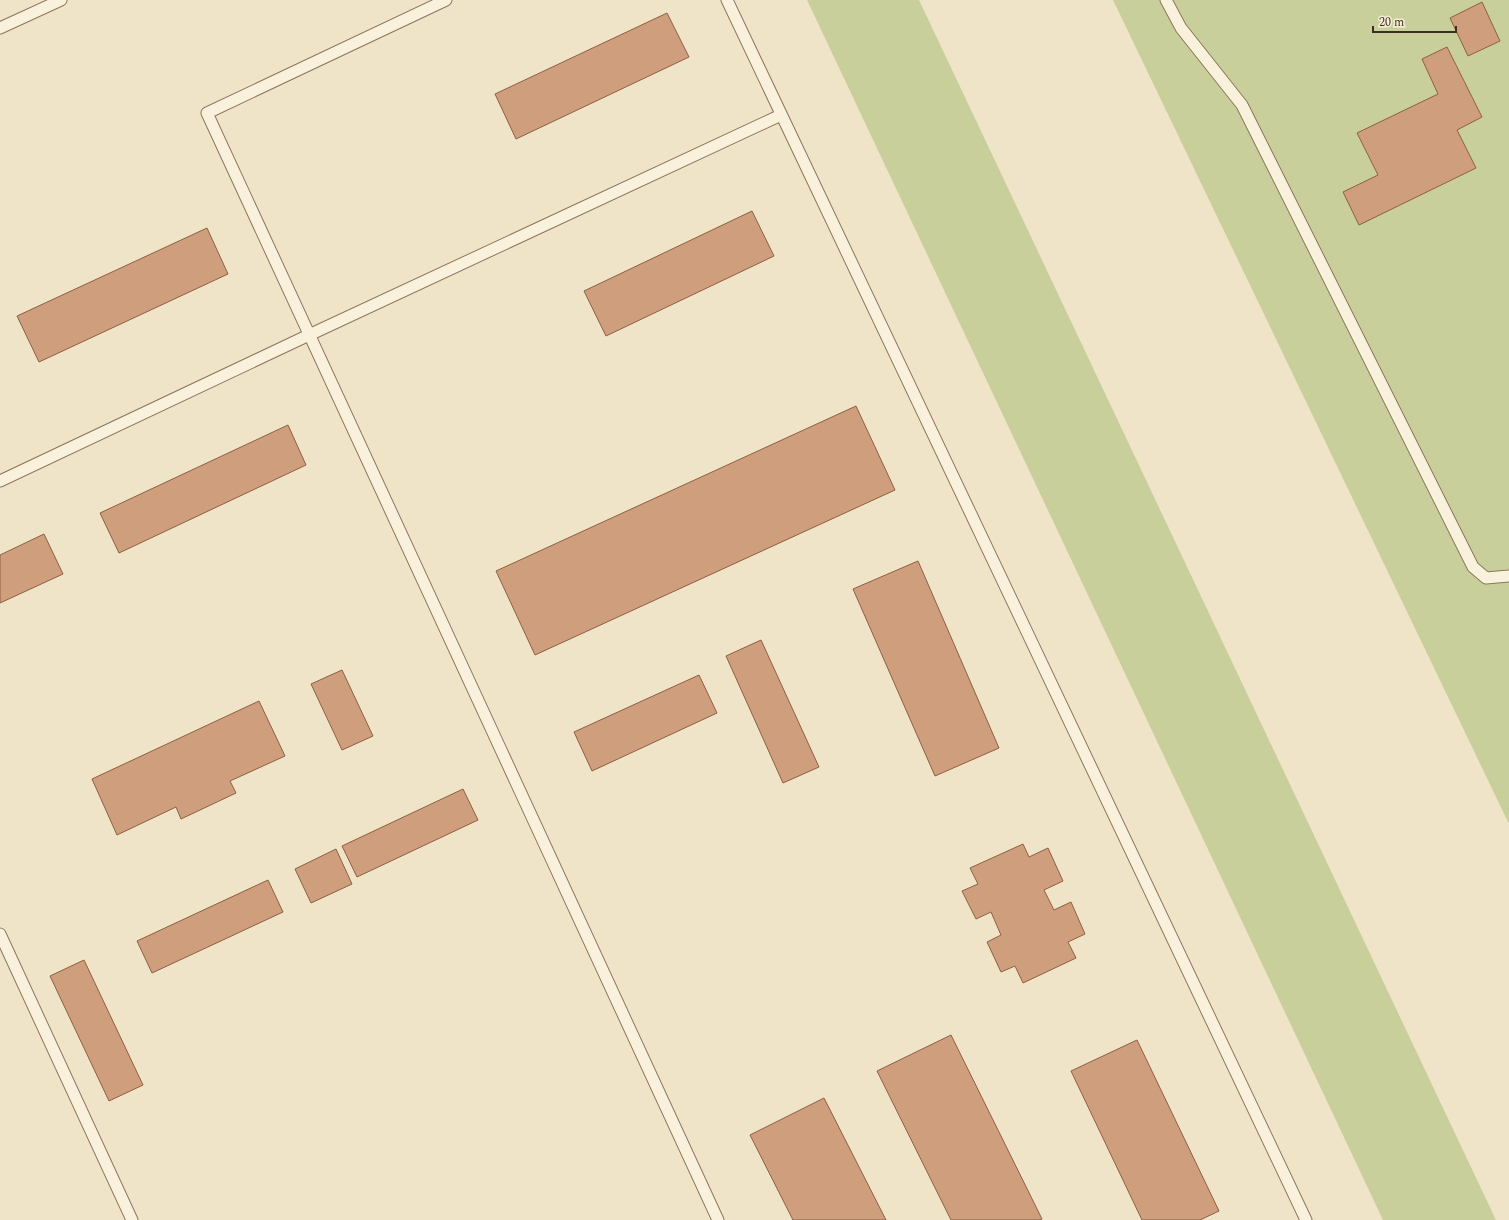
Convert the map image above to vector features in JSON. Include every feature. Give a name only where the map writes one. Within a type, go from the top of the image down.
[{"type":"lane","points":[[0,28],[61,0]]},
{"type":"lane","points":[[446,0],[207,114],[718,1220]]},
{"type":"lane","points":[[727,0],[1306,1220]]},
{"type":"lane","points":[[1166,0],[1181,28],[1242,105],[1473,567],[1486,578],[1509,576]]},
{"type":"lane","points":[[0,481],[781,115]]},
{"type":"lane","points":[[0,934],[132,1220]]},
{"type":"green space","points":[[807,0],[919,0],[1496,1220],[1383,1220]]},
{"type":"green space","points":[[1113,0],[1509,0],[1509,824]]},
{"type":"building","points":[[1482,2],[1500,41],[1468,56],[1450,18]]},
{"type":"building","points":[[667,13],[689,57],[516,139],[495,94]]},
{"type":"building","points":[[1447,47],[1482,117],[1457,130],[1476,168],[1359,225],[1343,192],[1378,175],[1357,133],[1438,94],[1422,59]]},
{"type":"building","points":[[752,211],[774,256],[606,336],[584,291]]},
{"type":"building","points":[[207,228],[228,274],[39,362],[17,316]]},
{"type":"building","points":[[856,406],[895,490],[535,655],[496,571]]},
{"type":"building","points":[[288,425],[306,465],[119,553],[100,513]]},
{"type":"building","points":[[44,534],[63,574],[0,603],[0,555]]},
{"type":"building","points":[[918,561],[999,748],[935,776],[853,589]]},
{"type":"building","points":[[761,640],[819,767],[783,783],[726,656]]},
{"type":"building","points":[[342,670],[373,736],[342,750],[311,684]]},
{"type":"building","points":[[699,675],[717,713],[592,771],[574,732]]},
{"type":"building","points":[[259,701],[285,756],[230,781],[236,793],[181,819],[176,807],[117,835],[92,779]]},
{"type":"building","points":[[463,789],[478,820],[357,877],[342,846]]},
{"type":"building","points":[[1023,844],[1029,857],[1048,848],[1063,881],[1044,890],[1054,910],[1071,902],[1085,934],[1068,942],[1076,958],[1023,983],[1015,966],[1001,972],[987,942],[1001,935],[991,912],[976,919],[962,891],[978,884],[970,868]]},
{"type":"building","points":[[336,849],[352,884],[311,903],[295,869]]},
{"type":"building","points":[[268,880],[283,912],[152,973],[137,941]]},
{"type":"building","points":[[84,960],[143,1085],[109,1101],[50,976]]},
{"type":"building","points":[[951,1035],[1042,1219],[951,1220],[877,1071]]},
{"type":"building","points":[[1137,1040],[1219,1211],[1200,1220],[1142,1220],[1071,1071]]},
{"type":"building","points":[[824,1098],[886,1220],[793,1220],[750,1135]]}]
